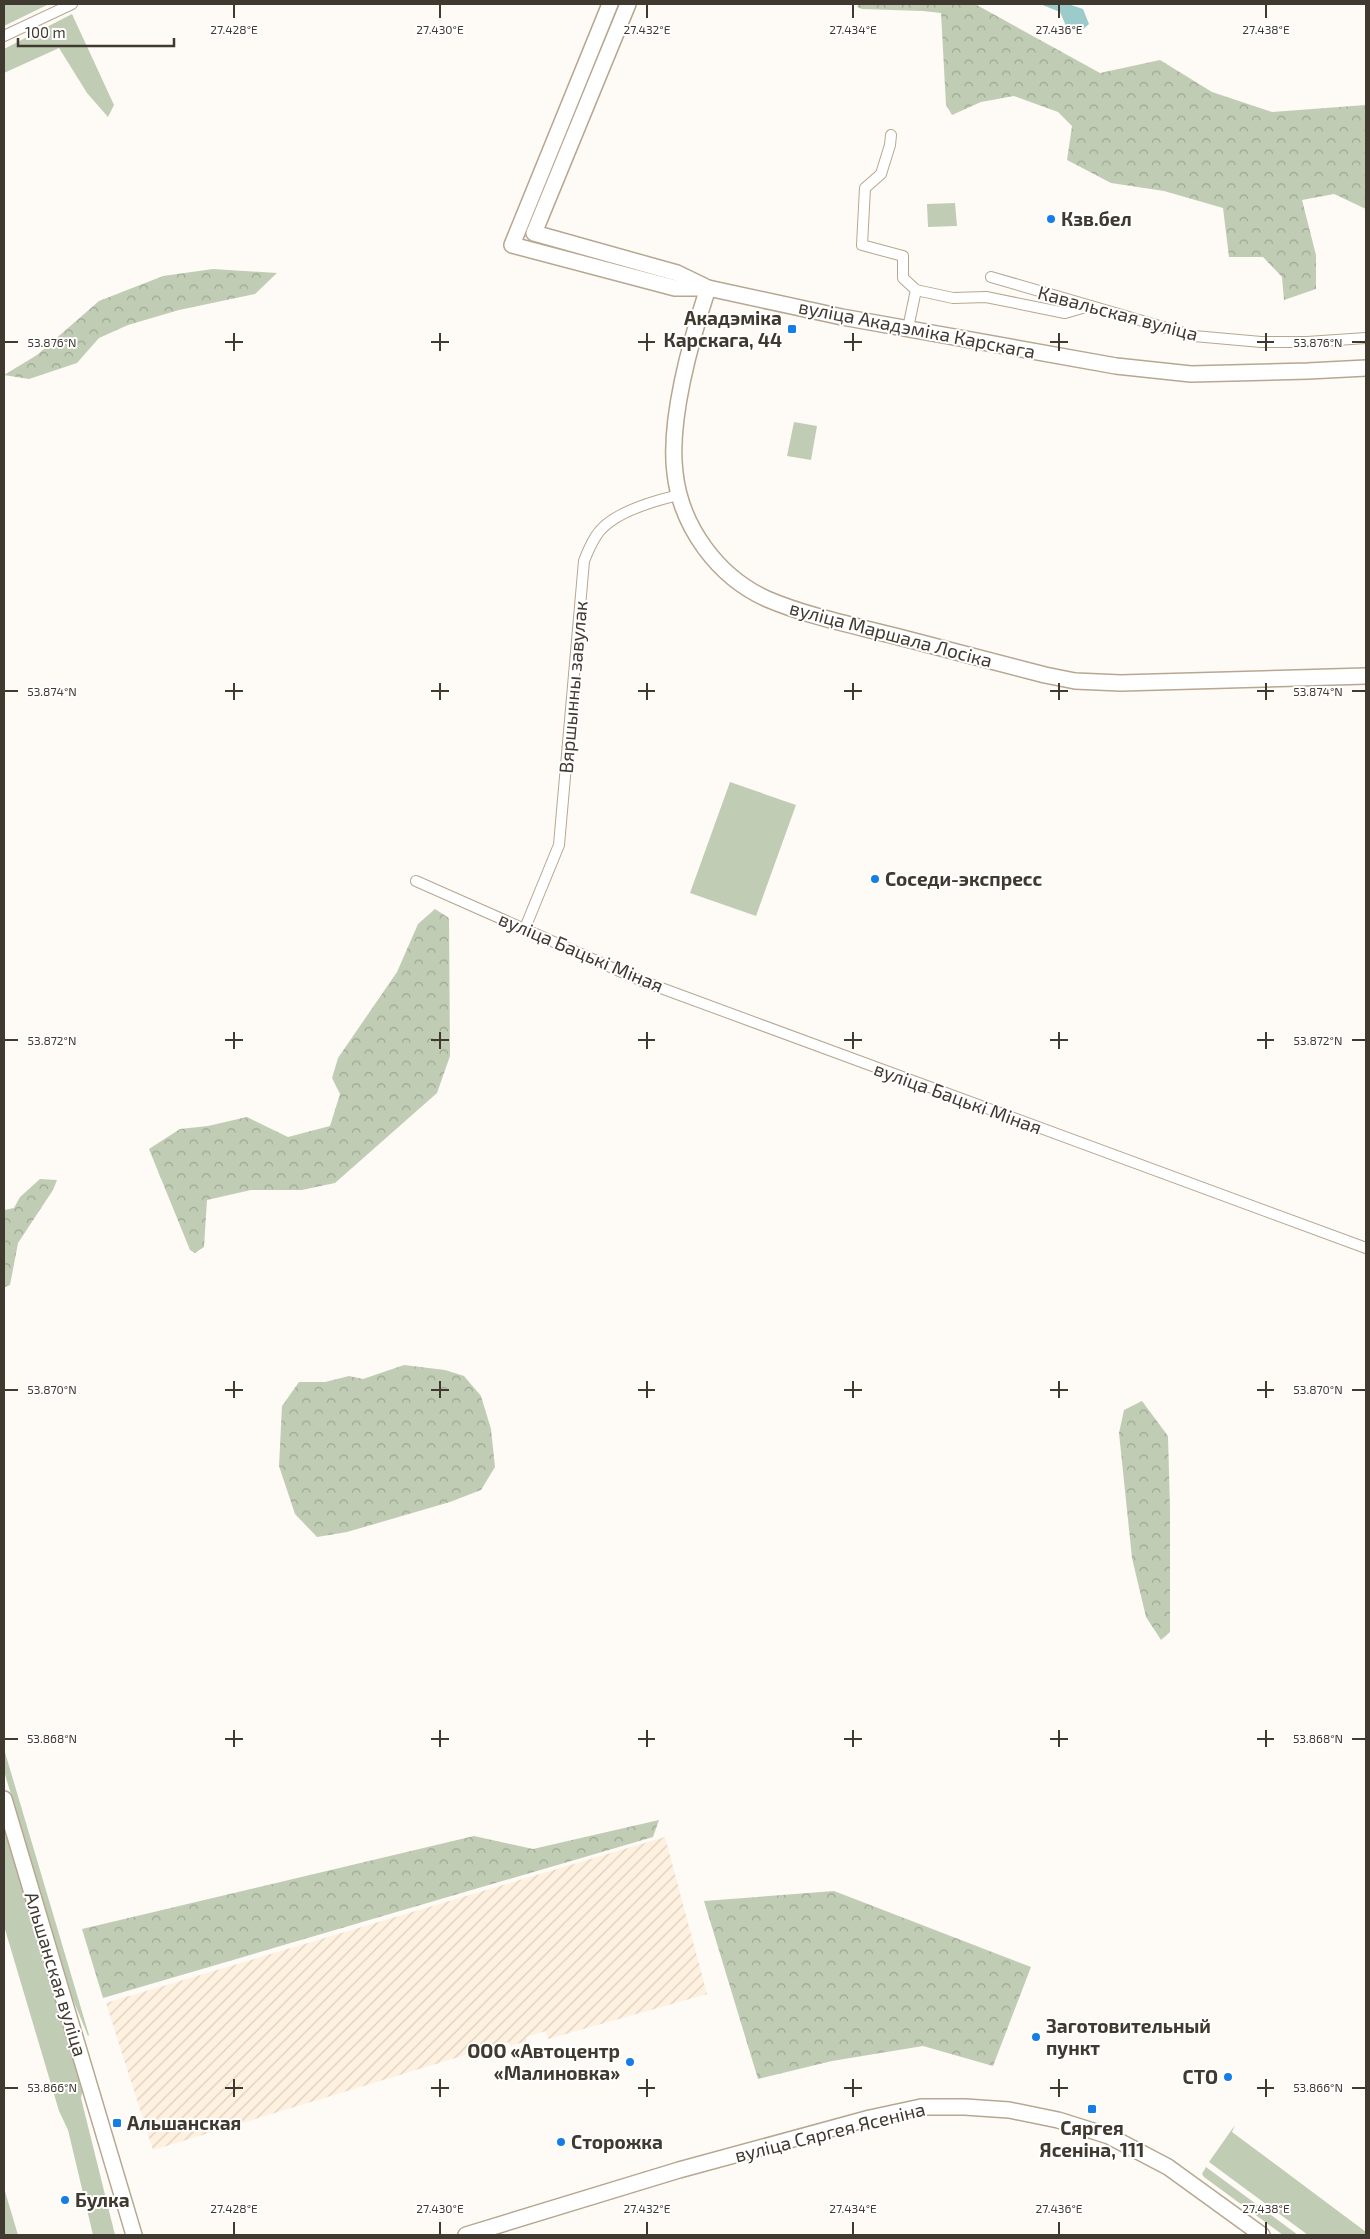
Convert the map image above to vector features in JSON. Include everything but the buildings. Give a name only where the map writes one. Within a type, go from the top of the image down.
[{"type":"main road","points":[[610,4],[512,245],[675,288],[708,288]]},
{"type":"main road","points":[[527,249],[628,4]]},
{"type":"main road","points":[[534,232],[677,273],[708,288]]},
{"type":"main road","name":"вуліца Акадэміка Карскага","points":[[708,288],[842,317],[1071,359],[1182,373],[1251,373],[1366,368]]},
{"type":"main road","name":"вуліца Маршала Лосіка","points":[[708,288],[686,368],[675,424],[674,460],[679,495],[695,534],[706,549],[734,578],[766,598],[857,626],[1045,675],[1075,681],[1180,682],[1366,676]]},
{"type":"main road","name":"Альшанская вуліца","points":[[4,1799],[134,2235]]},
{"type":"main road","name":"вуліца Сяргея Ясеніна","points":[[466,2235],[679,2170],[843,2125],[921,2107],[956,2106],[1009,2110],[1058,2120],[1109,2136],[1168,2167],[1262,2235]]},
{"type":"street","points":[[4,36],[72,4]]},
{"type":"street","points":[[891,136],[881,174],[865,188],[862,245],[903,256],[903,278],[916,290],[953,298],[986,297],[1065,313],[1087,306]]},
{"type":"street","name":"Кавальская вуліца","points":[[991,277],[1194,336],[1214,339],[1307,342],[1366,338]]},
{"type":"street","points":[[908,328],[916,290]]},
{"type":"street","name":"Вяршынны завулак","points":[[525,928],[559,844],[584,561],[596,534],[618,517],[654,501],[679,495]]},
{"type":"street","name":"вуліца Бацькі Міная","points":[[416,881],[642,980],[1366,1248]]},
{"type":"shaded area","points":[[665,1837],[707,1994],[548,2039],[546,2031],[526,2037],[527,2041],[510,2046],[508,2042],[153,2150],[106,2003]]},
{"type":"green space","points":[[4,4],[49,4],[4,26]]},
{"type":"green space","points":[[859,4],[975,4],[1100,73],[1160,60],[1212,92],[1272,112],[1366,105],[1366,209],[1334,194],[1302,200],[1316,255],[1316,289],[1284,300],[1282,277],[1263,257],[1229,257],[1223,208],[1164,191],[1111,183],[1067,160],[1072,126],[1058,112],[1014,96],[981,102],[952,115],[946,105],[941,13],[862,9],[857,7]]},
{"type":"green space","points":[[72,14],[114,105],[108,117],[87,93],[59,48],[4,73],[4,49]]},
{"type":"green space","points":[[955,203],[957,226],[928,227],[927,204]]},
{"type":"green space","points":[[213,269],[277,273],[255,294],[179,310],[128,325],[99,338],[77,363],[29,379],[4,375],[37,355],[99,301],[163,276]]},
{"type":"green space","points":[[794,422],[817,426],[811,460],[787,456]]},
{"type":"green space","points":[[730,782],[796,805],[756,916],[690,893]]},
{"type":"green space","points":[[435,909],[449,918],[450,1056],[437,1093],[335,1183],[302,1190],[251,1190],[207,1200],[204,1247],[195,1253],[190,1250],[149,1149],[180,1129],[208,1126],[247,1117],[288,1137],[330,1126],[340,1094],[332,1078],[338,1058],[397,972],[418,924]]},
{"type":"green space","points":[[40,1179],[57,1180],[53,1190],[18,1243],[10,1285],[4,1287],[4,1210],[14,1208],[20,1197]]},
{"type":"green space","points":[[404,1365],[445,1370],[464,1376],[481,1396],[491,1429],[495,1467],[481,1490],[450,1502],[347,1532],[317,1537],[295,1514],[279,1466],[282,1406],[299,1382],[325,1382],[349,1376],[363,1379]]},
{"type":"green space","points":[[1142,1401],[1168,1436],[1170,1632],[1161,1640],[1146,1617],[1132,1558],[1119,1433],[1124,1410]]},
{"type":"green space","points":[[4,1749],[88,2036],[72,1997],[4,1771]]},
{"type":"green space","points":[[659,1820],[653,1837],[103,1998],[82,1929],[474,1836],[533,1849]]},
{"type":"green space","points":[[4,1826],[83,2088],[81,2098],[115,2235],[93,2235],[68,2130],[59,2111],[4,1926]]},
{"type":"green space","points":[[834,1891],[1031,1967],[993,2066],[923,2046],[832,2061],[758,2079],[704,1901]]},
{"type":"green space","points":[[1235,2125],[1232,2132],[1366,2232],[1366,2235],[1308,2235],[1209,2162]]},
{"type":"green space","points":[[1206,2167],[1298,2235],[1283,2235],[1204,2177],[1202,2174]]},
{"type":"green space","points":[[4,2188],[18,2235],[4,2235]]},
{"type":"water","points":[[1040,4],[1068,4],[1083,9],[1089,24],[1079,33],[1066,26],[1060,12]]},
{"type":"place","name":"Кзв.бел","points":[[1051,219]]},
{"type":"place","name":"Акадэміка Карскага, 44","points":[[792,329]]},
{"type":"place","name":"Соседи-экспресс","points":[[875,879]]},
{"type":"place","name":"Заготовительный пункт","points":[[1036,2037]]},
{"type":"place","name":"ООО «Автоцентр «Малиновка»","points":[[630,2062]]},
{"type":"place","name":"СТО","points":[[1228,2077]]},
{"type":"place","name":"Сяргея Ясеніна, 111","points":[[1092,2109]]},
{"type":"place","name":"Альшанская","points":[[117,2123]]},
{"type":"place","name":"Сторожка","points":[[561,2142]]},
{"type":"place","name":"Булка","points":[[65,2200]]}]
